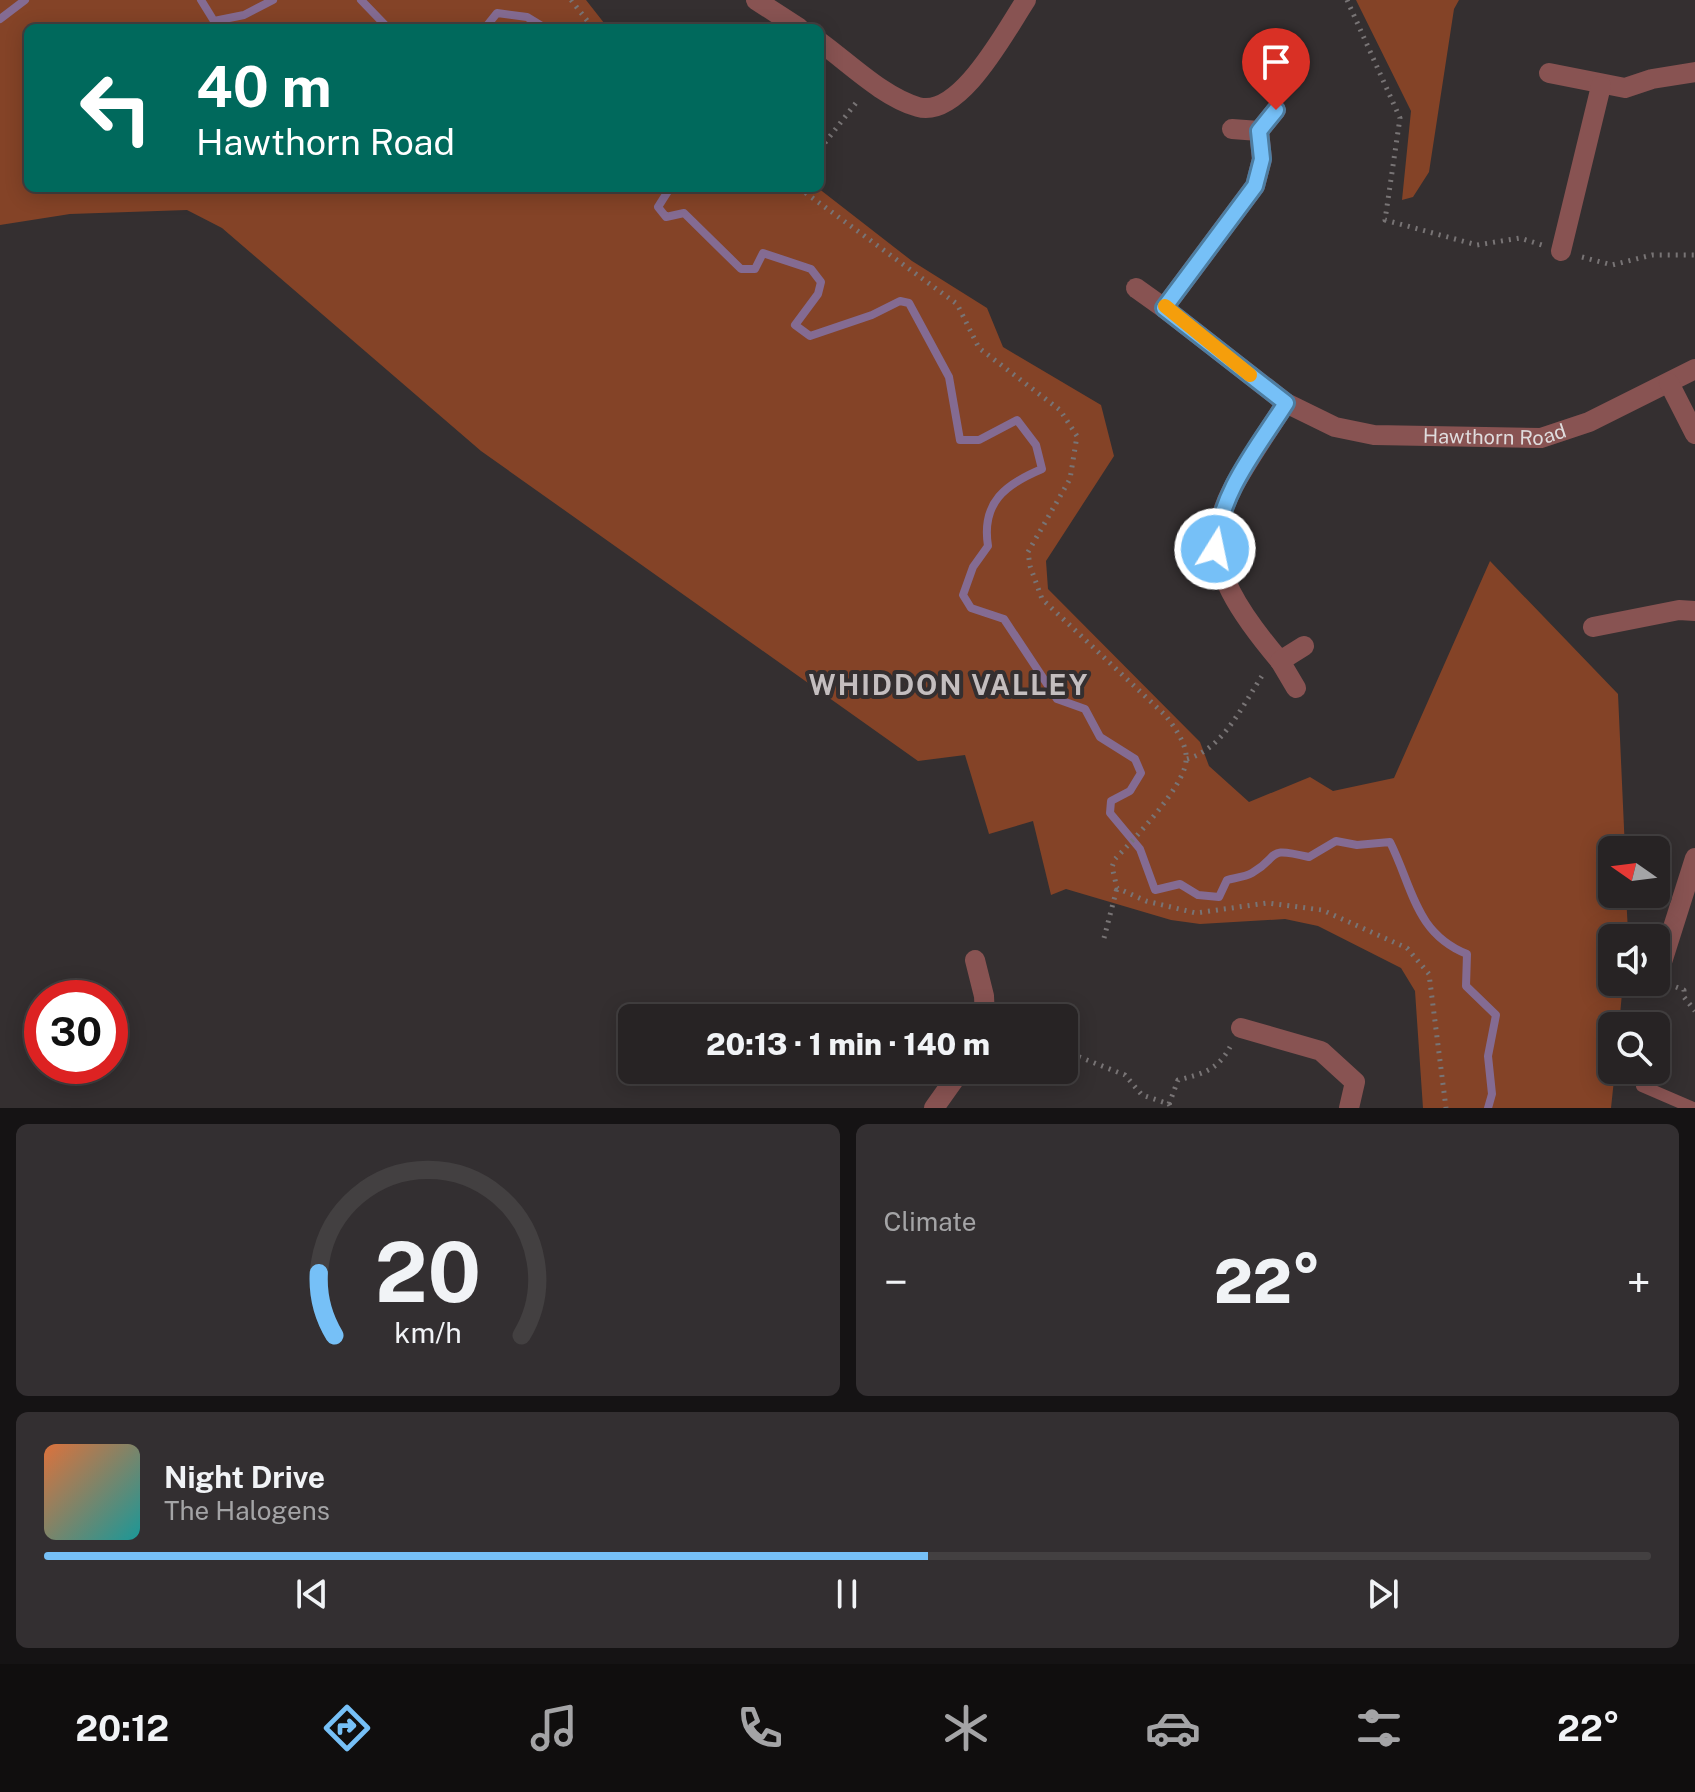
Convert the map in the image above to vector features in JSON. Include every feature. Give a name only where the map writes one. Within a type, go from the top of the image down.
[{"type":"street","points":[[756,0],[793,24]]},
{"type":"street","points":[[824,45],[874,81],[920,108],[943,106],[956,98],[1026,0]]},
{"type":"street","points":[[1549,73],[1601,86],[1625,88],[1695,72]]},
{"type":"street","points":[[1561,251],[1601,86]]},
{"type":"street","points":[[1164,308],[1255,186],[1262,159],[1259,131],[1276,110]]},
{"type":"street","points":[[1232,129],[1259,131]]},
{"type":"street","name":"Hawthorn Road","points":[[1136,288],[1286,403],[1335,427],[1374,435],[1541,438],[1589,422],[1695,369]]},
{"type":"street","points":[[1669,383],[1695,434]]},
{"type":"street","points":[[1286,403],[1227,494],[1217,523],[1215,549],[1247,622],[1280,661],[1296,688]]},
{"type":"street","points":[[1593,627],[1679,610],[1695,611]]},
{"type":"street","points":[[1280,661],[1304,646]]},
{"type":"street","points":[[1670,937],[1695,858]]},
{"type":"street","points":[[975,960],[984,1004]]},
{"type":"street","points":[[1241,1028],[1321,1051],[1355,1082],[1349,1108]]},
{"type":"street","points":[[934,1108],[951,1084]]},
{"type":"lane","points":[[1642,1086],[1693,1108]]},
{"type":"path","points":[[571,0],[590,24]]},
{"type":"path","points":[[1347,0],[1400,118],[1385,220],[1477,245],[1520,238],[1612,265],[1652,255],[1695,255]]},
{"type":"path","points":[[824,144],[874,81]]},
{"type":"path","points":[[804,192],[957,304],[979,348],[1061,412],[1077,438],[1070,479],[1028,552],[1040,597],[1166,716],[1179,733],[1187,759],[1181,779],[1112,867],[1117,888],[1104,938]]},
{"type":"path","points":[[1187,759],[1200,755],[1220,738],[1262,676],[1280,661]]},
{"type":"path","points":[[1117,888],[1146,901],[1196,913],[1267,903],[1323,910],[1407,948],[1429,974],[1446,1108]]},
{"type":"path","points":[[1078,1057],[1125,1075],[1142,1095],[1170,1106],[1178,1080],[1208,1072],[1222,1062],[1241,1028]]},
{"type":"shaded area","points":[[0,0],[586,0],[605,24],[24,24],[24,192],[823,192],[912,261],[987,308],[1003,347],[1101,405],[1114,456],[1046,561],[1048,589],[1200,742],[1209,766],[1249,802],[1310,777],[1333,791],[1394,778],[1490,561],[1618,694],[1624,836],[1598,836],[1598,908],[1627,908],[1628,924],[1598,924],[1598,996],[1622,996],[1620,1012],[1598,1012],[1598,1084],[1614,1084],[1611,1108],[1423,1108],[1415,991],[1401,968],[1318,926],[1285,919],[1200,924],[1171,920],[1066,889],[1051,895],[1033,821],[989,834],[965,755],[918,761],[481,451],[222,228],[187,210],[70,214],[0,225]]},
{"type":"shaded area","points":[[1356,0],[1459,0],[1454,9],[1429,172],[1413,197],[1402,200],[1411,111]]},
{"type":"waterway","points":[[0,19],[25,0]]},
{"type":"waterway","points":[[201,0],[214,21],[244,15],[273,0]]},
{"type":"waterway","points":[[361,0],[384,24]]},
{"type":"waterway","points":[[488,24],[497,13],[527,17],[538,24]]},
{"type":"waterway","points":[[667,192],[658,207],[666,217],[684,213],[741,269],[755,269],[763,253],[811,269],[821,282],[818,294],[795,325],[810,336],[872,315],[900,301],[909,303],[949,377],[960,440],[979,440],[1017,420],[1036,445],[1042,469],[1007,488],[993,506],[988,518],[988,546],[973,567],[963,595],[971,608],[1004,619],[1057,699],[1085,709],[1100,737],[1135,759],[1141,773],[1130,791],[1111,801],[1110,813],[1140,849],[1155,890],[1180,884],[1198,895],[1219,897],[1227,880],[1252,873],[1274,854],[1285,852],[1309,857],[1336,841],[1357,845],[1390,842],[1426,921],[1436,934],[1467,954],[1466,986],[1496,1015],[1488,1056],[1492,1094],[1488,1108]]},
{"type":"slow traffic","points":[[1165,306],[1250,375]]},
{"type":"district","name":"WHIDDON VALLEY","points":[[949,685]]},
{"type":"route","points":[[1215,549],[1217,523],[1227,494],[1286,403],[1164,308],[1255,186],[1262,159],[1259,131],[1276,110]]}]
